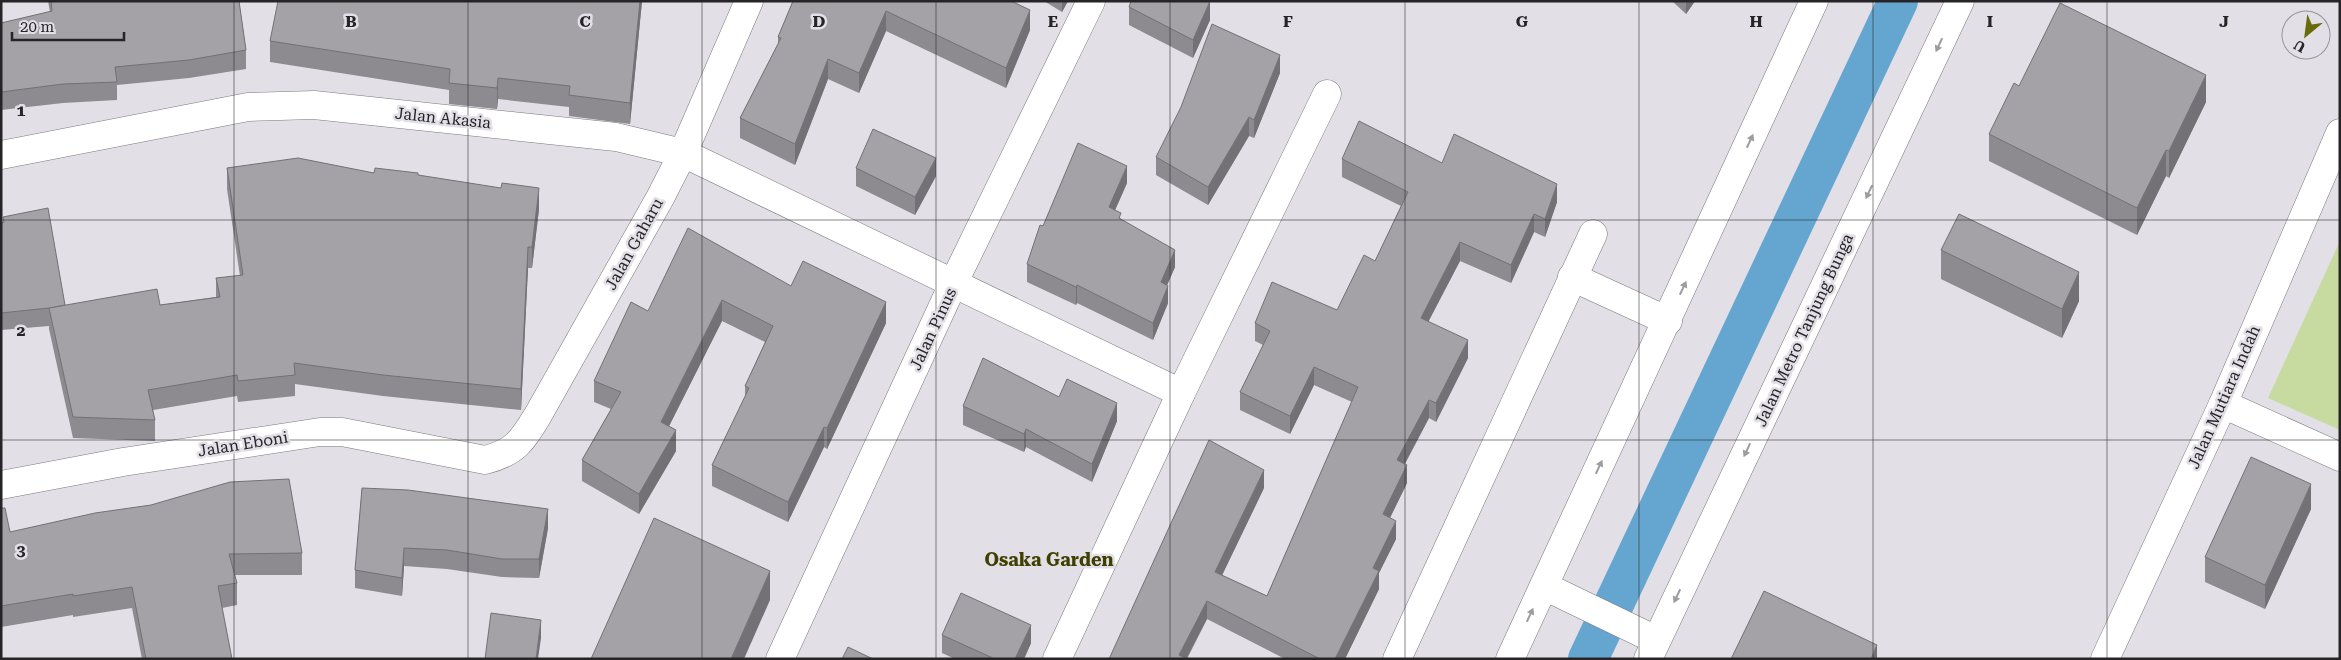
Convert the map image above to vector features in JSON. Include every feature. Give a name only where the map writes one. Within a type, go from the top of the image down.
[{"type":"street","name":"Jalan Gaharu","points":[[485,460],[503,455],[515,448],[526,435],[660,198],[683,153],[749,1]]},
{"type":"street","name":"Jalan Pinus","points":[[780,659],[954,282],[1092,1]]},
{"type":"street","points":[[1510,659],[1555,591],[1668,321],[1814,1]]},
{"type":"street","name":"Jalan Metro Tanjung Bunga","points":[[1652,650],[1960,1]]},
{"type":"street","points":[[1057,659],[1181,393],[1327,94]]},
{"type":"street","name":"Jalan Akasia","points":[[1,155],[248,107],[314,105],[616,137],[683,153],[1181,393]]},
{"type":"street","name":"Jalan Mutiara Indah","points":[[2105,659],[2223,404],[2340,133]]},
{"type":"street","points":[[1397,659],[1593,234]]},
{"type":"street","points":[[1572,277],[1668,321]]},
{"type":"street","points":[[2223,404],[2340,457]]},
{"type":"street","name":"Jalan Eboni","points":[[1,485],[132,461],[328,431],[342,432],[485,460]]},
{"type":"street","points":[[1555,591],[1630,628],[1652,650]]},
{"type":"green space","points":[[2340,241],[2340,430],[2268,398]]},
{"type":"building","points":[[51,1],[239,1],[246,50],[189,60],[115,67],[117,82],[63,84],[1,92],[1,23],[52,11]]},
{"type":"building","points":[[278,1],[640,1],[630,103],[569,95],[570,86],[498,78],[497,88],[449,83],[450,69],[270,41]]},
{"type":"building","points":[[793,1],[1011,1],[1030,10],[1006,68],[886,11],[859,73],[828,59],[795,144],[740,118],[781,38],[778,37]]},
{"type":"building","points":[[1131,1],[1210,1],[1193,40],[1129,7]]},
{"type":"building","points":[[2060,3],[2206,75],[2169,151],[2166,150],[2137,208],[1989,134],[2014,83],[2019,86]]},
{"type":"building","points":[[1212,24],[1280,55],[1254,120],[1249,117],[1208,187],[1156,157],[1181,107]]},
{"type":"building","points":[[1359,121],[1442,163],[1454,134],[1557,184],[1545,219],[1534,214],[1511,265],[1460,242],[1421,318],[1468,340],[1436,403],[1429,400],[1397,460],[1407,465],[1383,514],[1396,521],[1373,568],[1379,571],[1335,659],[1320,659],[1207,601],[1179,655],[1187,659],[1109,659],[1209,440],[1264,470],[1215,572],[1267,596],[1358,387],[1314,367],[1290,416],[1240,392],[1270,331],[1255,323],[1272,282],[1337,310],[1364,255],[1375,261],[1408,192],[1342,159]]},
{"type":"building","points":[[873,129],[936,158],[915,197],[856,168]]},
{"type":"building","points":[[1078,143],[1127,166],[1109,207],[1121,213],[1119,218],[1175,250],[1161,282],[1168,286],[1153,323],[1077,285],[1076,287],[1027,264],[1040,225],[1043,226]]},
{"type":"building","points":[[298,158],[374,173],[375,168],[418,173],[418,175],[501,188],[502,183],[539,188],[532,247],[528,247],[521,389],[383,375],[294,363],[295,375],[238,381],[237,375],[148,390],[155,420],[73,417],[49,308],[157,289],[160,305],[220,297],[216,278],[243,275],[227,168]]},
{"type":"building","points":[[48,208],[65,305],[1,313],[1,223],[4,222],[3,217]]},
{"type":"building","points":[[1959,214],[2079,272],[2062,309],[1941,250]]},
{"type":"building","points":[[688,228],[791,286],[803,261],[886,302],[827,428],[824,427],[788,502],[712,465],[749,388],[745,386],[773,326],[722,300],[661,422],[676,430],[639,494],[582,460],[621,392],[594,381],[631,302],[648,311]]},
{"type":"building","points":[[983,358],[1059,397],[1067,379],[1117,403],[1092,464],[1026,429],[1024,434],[963,406]]},
{"type":"building","points":[[2251,457],[2311,484],[2265,585],[2205,557]]},
{"type":"building","points":[[289,479],[302,553],[229,554],[237,583],[218,586],[232,659],[146,659],[132,587],[73,596],[73,594],[1,606],[1,508],[5,508],[10,532],[95,513],[151,505],[230,482]]},
{"type":"building","points":[[362,488],[408,490],[548,509],[539,559],[502,559],[447,550],[404,548],[402,578],[355,570]]},
{"type":"building","points":[[654,518],[770,571],[731,659],[591,659]]},
{"type":"building","points":[[1764,591],[1877,645],[1871,659],[1731,659]]},
{"type":"building","points":[[961,593],[1031,625],[1015,659],[995,659],[942,635]]},
{"type":"building","points":[[491,613],[541,620],[536,659],[485,659]]},
{"type":"building","points":[[848,647],[873,659],[842,659]]},
{"type":"waterway","points":[[1588,659],[1898,1]]},
{"type":"district","name":"Osaka Garden","points":[[1049,559]]}]
